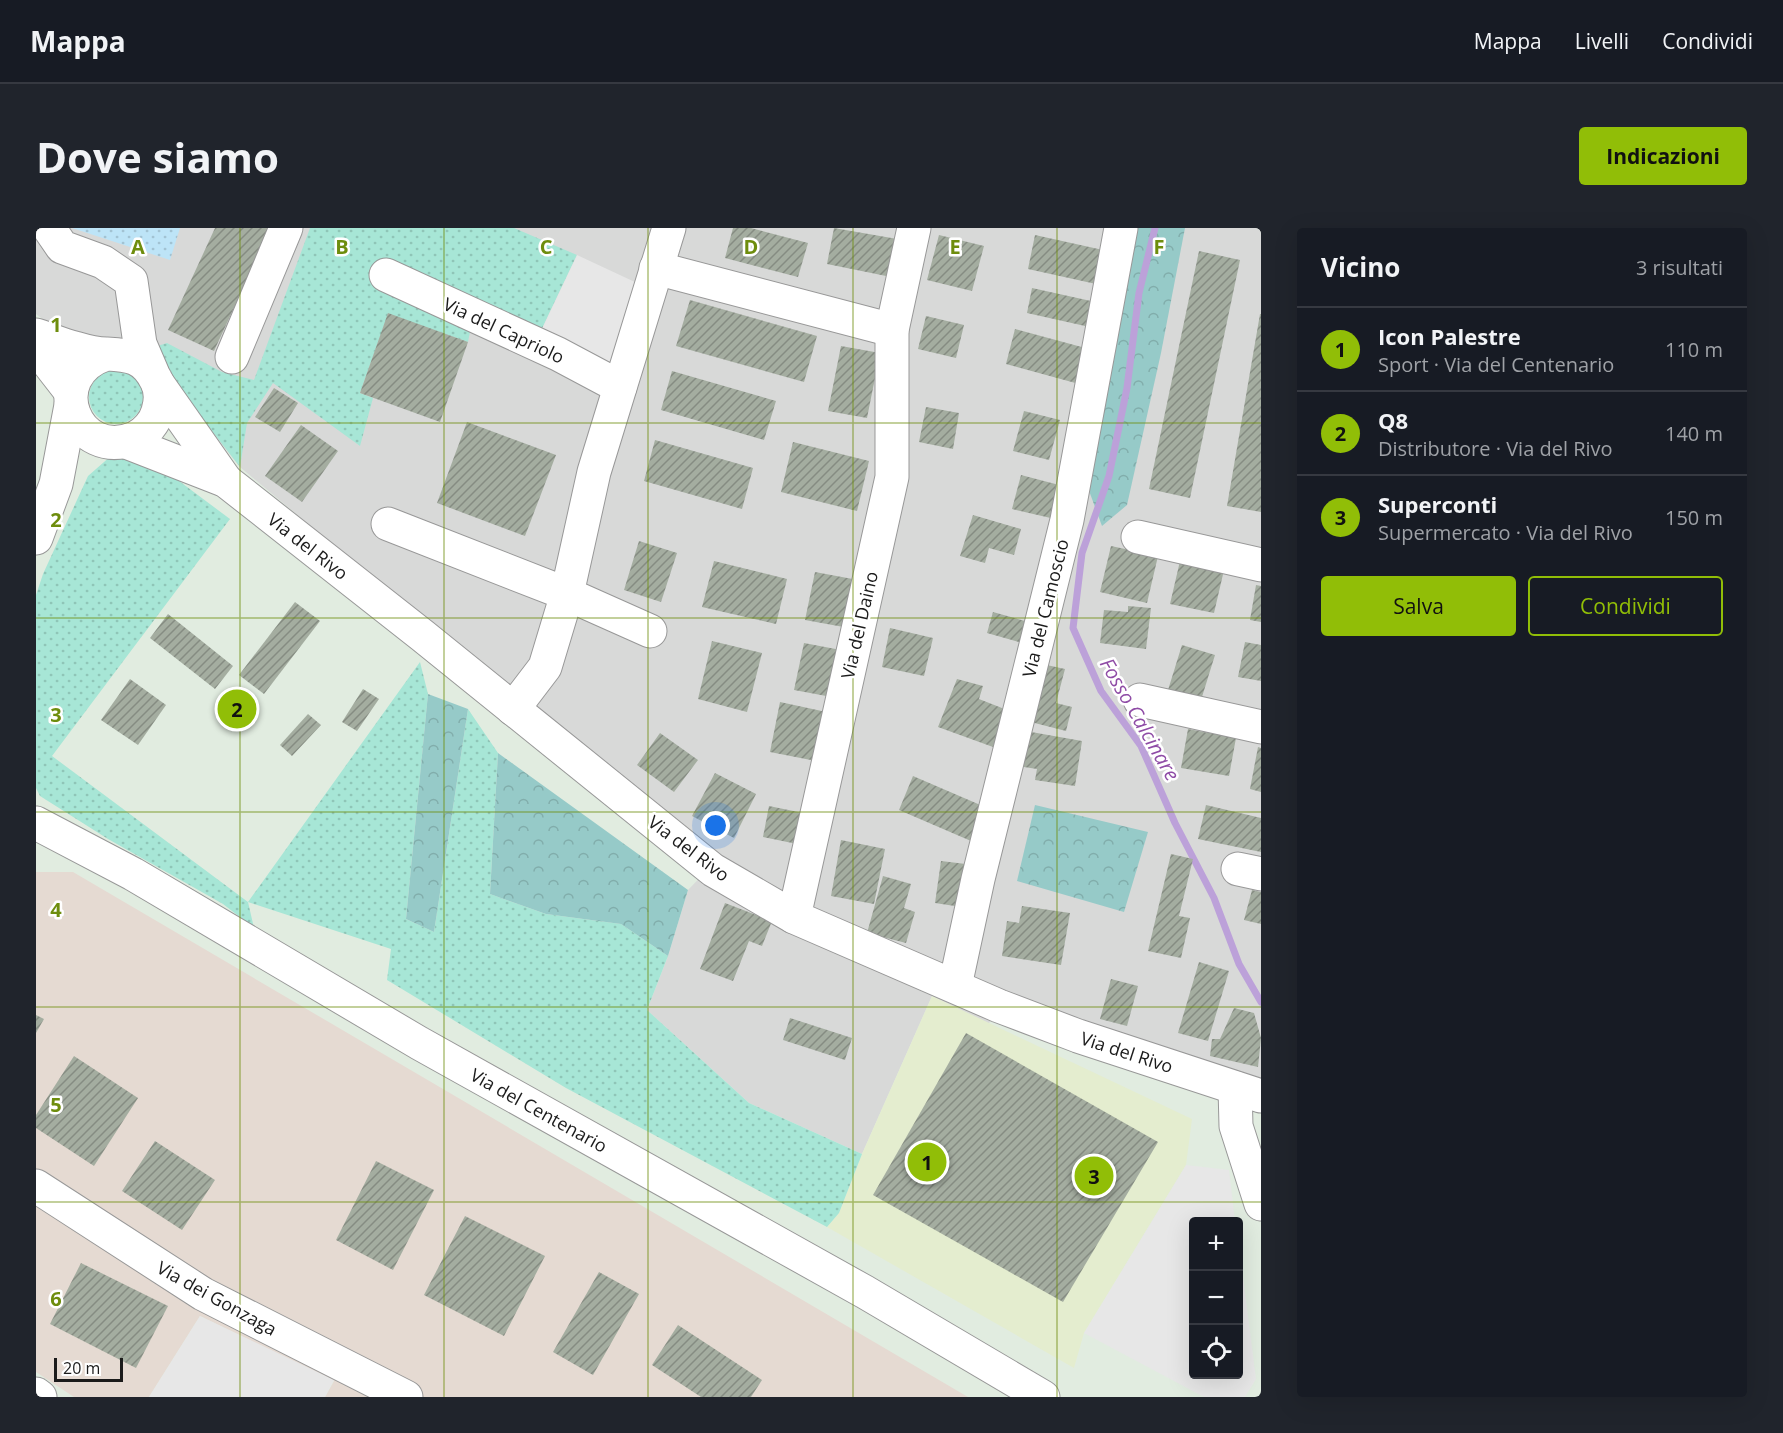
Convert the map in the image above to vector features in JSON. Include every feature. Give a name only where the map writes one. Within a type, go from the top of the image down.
[{"type":"street","points":[[36,231],[40,228]]},
{"type":"street","points":[[49,228],[62,247],[103,262],[131,280],[140,344],[155,378],[160,399],[158,413],[151,426],[140,436],[114,441],[83,453],[56,484]]},
{"type":"street","points":[[232,357],[286,228]]},
{"type":"street","points":[[513,710],[544,667],[567,594],[594,472],[669,228]]},
{"type":"street","name":"Via del Daino","points":[[794,916],[892,477],[892,330],[914,228]]},
{"type":"street","name":"Via del Camoscio","points":[[955,986],[978,879],[1066,520],[1121,228]]},
{"type":"street","points":[[656,268],[892,330]]},
{"type":"street","name":"Via del Capriolo","points":[[386,276],[558,354],[620,387]]},
{"type":"street","points":[[36,538],[56,484],[71,398],[79,372],[96,358],[109,354],[134,304]]},
{"type":"street","points":[[36,335],[73,348],[132,356],[143,362],[155,378]]},
{"type":"street","points":[[36,347],[71,398],[81,427],[90,435],[114,441]]},
{"type":"street","name":"Via del Rivo","points":[[155,378],[226,482],[423,636],[713,870],[794,916],[999,1006],[1078,1036],[1248,1092]]},
{"type":"street","name":"Via del Rivo","points":[[114,441],[226,482]]},
{"type":"street","points":[[388,524],[567,594],[650,631]]},
{"type":"street","points":[[1138,537],[1261,565]]},
{"type":"street","points":[[1140,700],[1261,726]]},
{"type":"street","name":"Via del Centenario","points":[[41,825],[133,874],[419,1043],[866,1292],[1043,1397]]},
{"type":"street","points":[[1248,1092],[1236,1126],[1261,1204]]},
{"type":"street","name":"Via dei Gonzaga","points":[[36,1186],[203,1294],[406,1397]]},
{"type":"street","points":[[36,1394],[40,1397]]},
{"type":"shaded area","points":[[36,228],[1261,228],[1261,1082],[1012,999],[988,1024],[932,996],[862,1154],[749,1103],[647,1010],[668,956],[688,890],[717,860],[533,712],[240,467],[172,383],[79,347],[36,314]]},
{"type":"shaded area","points":[[72,228],[180,228],[170,260]]},
{"type":"shaded area","points":[[310,228],[514,228],[577,255],[539,335],[475,306],[468,342],[388,314],[360,393],[373,398],[360,446],[273,383],[247,423],[240,467],[148,349],[167,343],[222,372],[254,380]]},
{"type":"shaded area","points":[[577,255],[637,283],[611,370],[539,335]]},
{"type":"shaded area","points":[[111,370],[121,370],[131,374],[139,382],[143,397],[139,412],[131,420],[121,424],[111,424],[101,420],[93,412],[89,402],[89,392],[93,382],[101,374]]},
{"type":"shaded area","points":[[112,455],[163,469],[230,519],[52,756],[248,902],[254,928],[223,904],[108,839],[40,796],[36,788],[36,595],[43,574],[88,476]]},
{"type":"shaded area","points":[[420,662],[428,694],[406,919],[434,932],[468,709],[498,753],[490,894],[546,914],[621,924],[668,956],[647,1010],[749,1103],[862,1154],[839,1213],[827,1227],[566,1088],[387,980],[391,949],[248,902]]},
{"type":"shaded area","points":[[36,872],[73,872],[968,1397],[325,1397],[334,1381],[200,1316],[149,1397],[74,1397],[36,1372]]},
{"type":"shaded area","points":[[932,996],[1192,1119],[1186,1165],[1084,1333],[1074,1368],[827,1227],[839,1213],[862,1154]]},
{"type":"shaded area","points":[[1186,1165],[1229,1170],[1235,1217],[1189,1217],[1189,1379],[1243,1379],[1243,1277],[1256,1379],[1245,1397],[1204,1397],[1084,1333]]},
{"type":"shaded area","points":[[200,1316],[334,1380],[325,1397],[149,1397]]},
{"type":"green space","points":[[1132,228],[1185,228],[1161,353],[1127,505],[1102,526],[1088,488]]},
{"type":"green space","points":[[428,694],[468,709],[434,932],[406,919]]},
{"type":"green space","points":[[498,753],[688,890],[668,956],[621,924],[546,914],[490,894]]},
{"type":"green space","points":[[1035,805],[1148,832],[1124,912],[1017,881]]},
{"type":"building","points":[[215,228],[271,228],[214,351],[168,330]]},
{"type":"building","points":[[733,228],[751,228],[808,243],[798,277],[725,258]]},
{"type":"building","points":[[834,228],[903,240],[896,278],[827,264]]},
{"type":"building","points":[[939,235],[984,246],[972,291],[927,280]]},
{"type":"building","points":[[1035,235],[1112,252],[1105,286],[1028,269]]},
{"type":"building","points":[[1199,251],[1240,260],[1190,498],[1149,489]]},
{"type":"building","points":[[1032,288],[1100,303],[1094,328],[1027,313]]},
{"type":"building","points":[[690,300],[817,336],[804,382],[676,346]]},
{"type":"building","points":[[388,313],[468,342],[440,422],[360,393]]},
{"type":"building","points":[[1261,314],[1261,512],[1227,506]]},
{"type":"building","points":[[926,316],[964,325],[956,358],[918,349]]},
{"type":"building","points":[[1015,329],[1089,349],[1079,384],[1006,364]]},
{"type":"building","points":[[841,346],[880,353],[867,418],[828,411]]},
{"type":"building","points":[[672,371],[776,401],[764,440],[661,410]]},
{"type":"building","points":[[274,388],[298,403],[280,432],[255,417]]},
{"type":"building","points":[[926,407],[959,413],[953,449],[919,442]]},
{"type":"building","points":[[1024,411],[1060,420],[1049,460],[1013,451]]},
{"type":"building","points":[[467,422],[556,455],[525,536],[437,503]]},
{"type":"building","points":[[301,425],[338,451],[302,502],[265,476]]},
{"type":"building","points":[[655,440],[753,468],[742,509],[644,481]]},
{"type":"building","points":[[793,442],[869,461],[857,511],[781,492]]},
{"type":"building","points":[[1021,475],[1063,486],[1055,519],[1012,509]]},
{"type":"building","points":[[973,515],[1021,529],[1014,555],[989,548],[985,563],[960,556]]},
{"type":"building","points":[[639,541],[677,553],[661,602],[624,590]]},
{"type":"building","points":[[1111,546],[1158,556],[1147,603],[1100,592]]},
{"type":"building","points":[[714,561],[787,579],[776,624],[702,607]]},
{"type":"building","points":[[1180,561],[1224,570],[1214,613],[1170,604]]},
{"type":"building","points":[[815,572],[858,580],[849,628],[805,620]]},
{"type":"building","points":[[1256,585],[1261,586],[1261,622],[1250,620]]},
{"type":"building","points":[[295,602],[320,621],[264,694],[239,675]]},
{"type":"building","points":[[1128,606],[1151,608],[1146,649],[1100,643],[1104,610],[1128,612]]},
{"type":"building","points":[[993,612],[1032,623],[1026,644],[987,633]]},
{"type":"building","points":[[168,614],[233,666],[215,689],[150,638]]},
{"type":"building","points":[[890,628],[933,638],[924,676],[882,667]]},
{"type":"building","points":[[712,641],[762,653],[747,712],[698,699]]},
{"type":"building","points":[[1245,642],[1261,645],[1261,681],[1238,677]]},
{"type":"building","points":[[804,643],[846,651],[837,698],[794,690]]},
{"type":"building","points":[[1182,645],[1215,655],[1201,700],[1168,690]]},
{"type":"building","points":[[1033,662],[1065,669],[1056,703],[1072,707],[1066,731],[1019,719]]},
{"type":"building","points":[[130,679],[166,705],[138,745],[101,720]]},
{"type":"building","points":[[957,679],[983,686],[979,699],[1007,710],[993,747],[938,727]]},
{"type":"building","points":[[363,689],[379,699],[357,731],[342,722]]},
{"type":"building","points":[[780,702],[831,713],[821,762],[770,752]]},
{"type":"building","points":[[308,714],[321,725],[292,756],[280,745]]},
{"type":"building","points":[[1188,729],[1236,738],[1229,776],[1181,768]]},
{"type":"building","points":[[1020,730],[1082,741],[1075,786],[1035,780],[1037,769],[1011,765]]},
{"type":"building","points":[[660,733],[698,760],[674,792],[637,765]]},
{"type":"building","points":[[1258,747],[1261,748],[1261,792],[1250,789]]},
{"type":"building","points":[[715,773],[756,794],[734,838],[692,816]]},
{"type":"building","points":[[913,776],[985,807],[971,841],[899,810]]},
{"type":"building","points":[[1206,805],[1261,818],[1261,852],[1198,839]]},
{"type":"building","points":[[769,806],[808,814],[802,845],[763,837]]},
{"type":"building","points":[[841,840],[885,849],[874,904],[831,896]]},
{"type":"building","points":[[1171,854],[1193,859],[1179,916],[1190,918],[1181,958],[1148,951]]},
{"type":"building","points":[[941,861],[974,865],[968,908],[935,903]]},
{"type":"building","points":[[883,876],[911,884],[904,908],[915,912],[906,943],[867,933]]},
{"type":"building","points":[[1252,890],[1261,892],[1261,924],[1244,920]]},
{"type":"building","points":[[725,903],[772,921],[762,946],[749,941],[733,981],[700,969]]},
{"type":"building","points":[[1022,906],[1070,913],[1061,965],[1002,956],[1007,921],[1019,923]]},
{"type":"building","points":[[1199,962],[1229,971],[1208,1041],[1178,1033]]},
{"type":"building","points":[[1111,979],[1138,986],[1127,1026],[1100,1019]]},
{"type":"building","points":[[1234,1008],[1254,1013],[1261,1038],[1258,1067],[1210,1056],[1212,1039],[1220,1039]]},
{"type":"building","points":[[36,1015],[44,1019],[36,1033]]},
{"type":"building","points":[[790,1018],[852,1038],[845,1060],[783,1040]]},
{"type":"building","points":[[966,1033],[1158,1142],[1063,1302],[873,1195]]},
{"type":"building","points":[[74,1056],[138,1098],[94,1166],[36,1128],[36,1115]]},
{"type":"building","points":[[155,1141],[215,1180],[182,1230],[122,1191]]},
{"type":"building","points":[[376,1161],[434,1190],[393,1270],[336,1240]]},
{"type":"building","points":[[465,1216],[545,1256],[504,1336],[424,1295]]},
{"type":"building","points":[[81,1263],[168,1306],[136,1368],[50,1324]]},
{"type":"building","points":[[599,1272],[639,1294],[593,1375],[553,1352]]},
{"type":"building","points":[[678,1325],[762,1380],[751,1397],[701,1397],[652,1365]]},
{"type":"waterway","name":"Fosso Calcinare","points":[[1155,228],[1139,293],[1127,388],[1109,476],[1082,553],[1073,628],[1101,691],[1141,746],[1175,823],[1214,898],[1239,964],[1261,1002]]},
{"type":"place","name":"Q8","points":[[237,709]]},
{"type":"place","name":"Icon Palestre","points":[[927,1162]]},
{"type":"place","name":"Superconti","points":[[1094,1176]]}]
